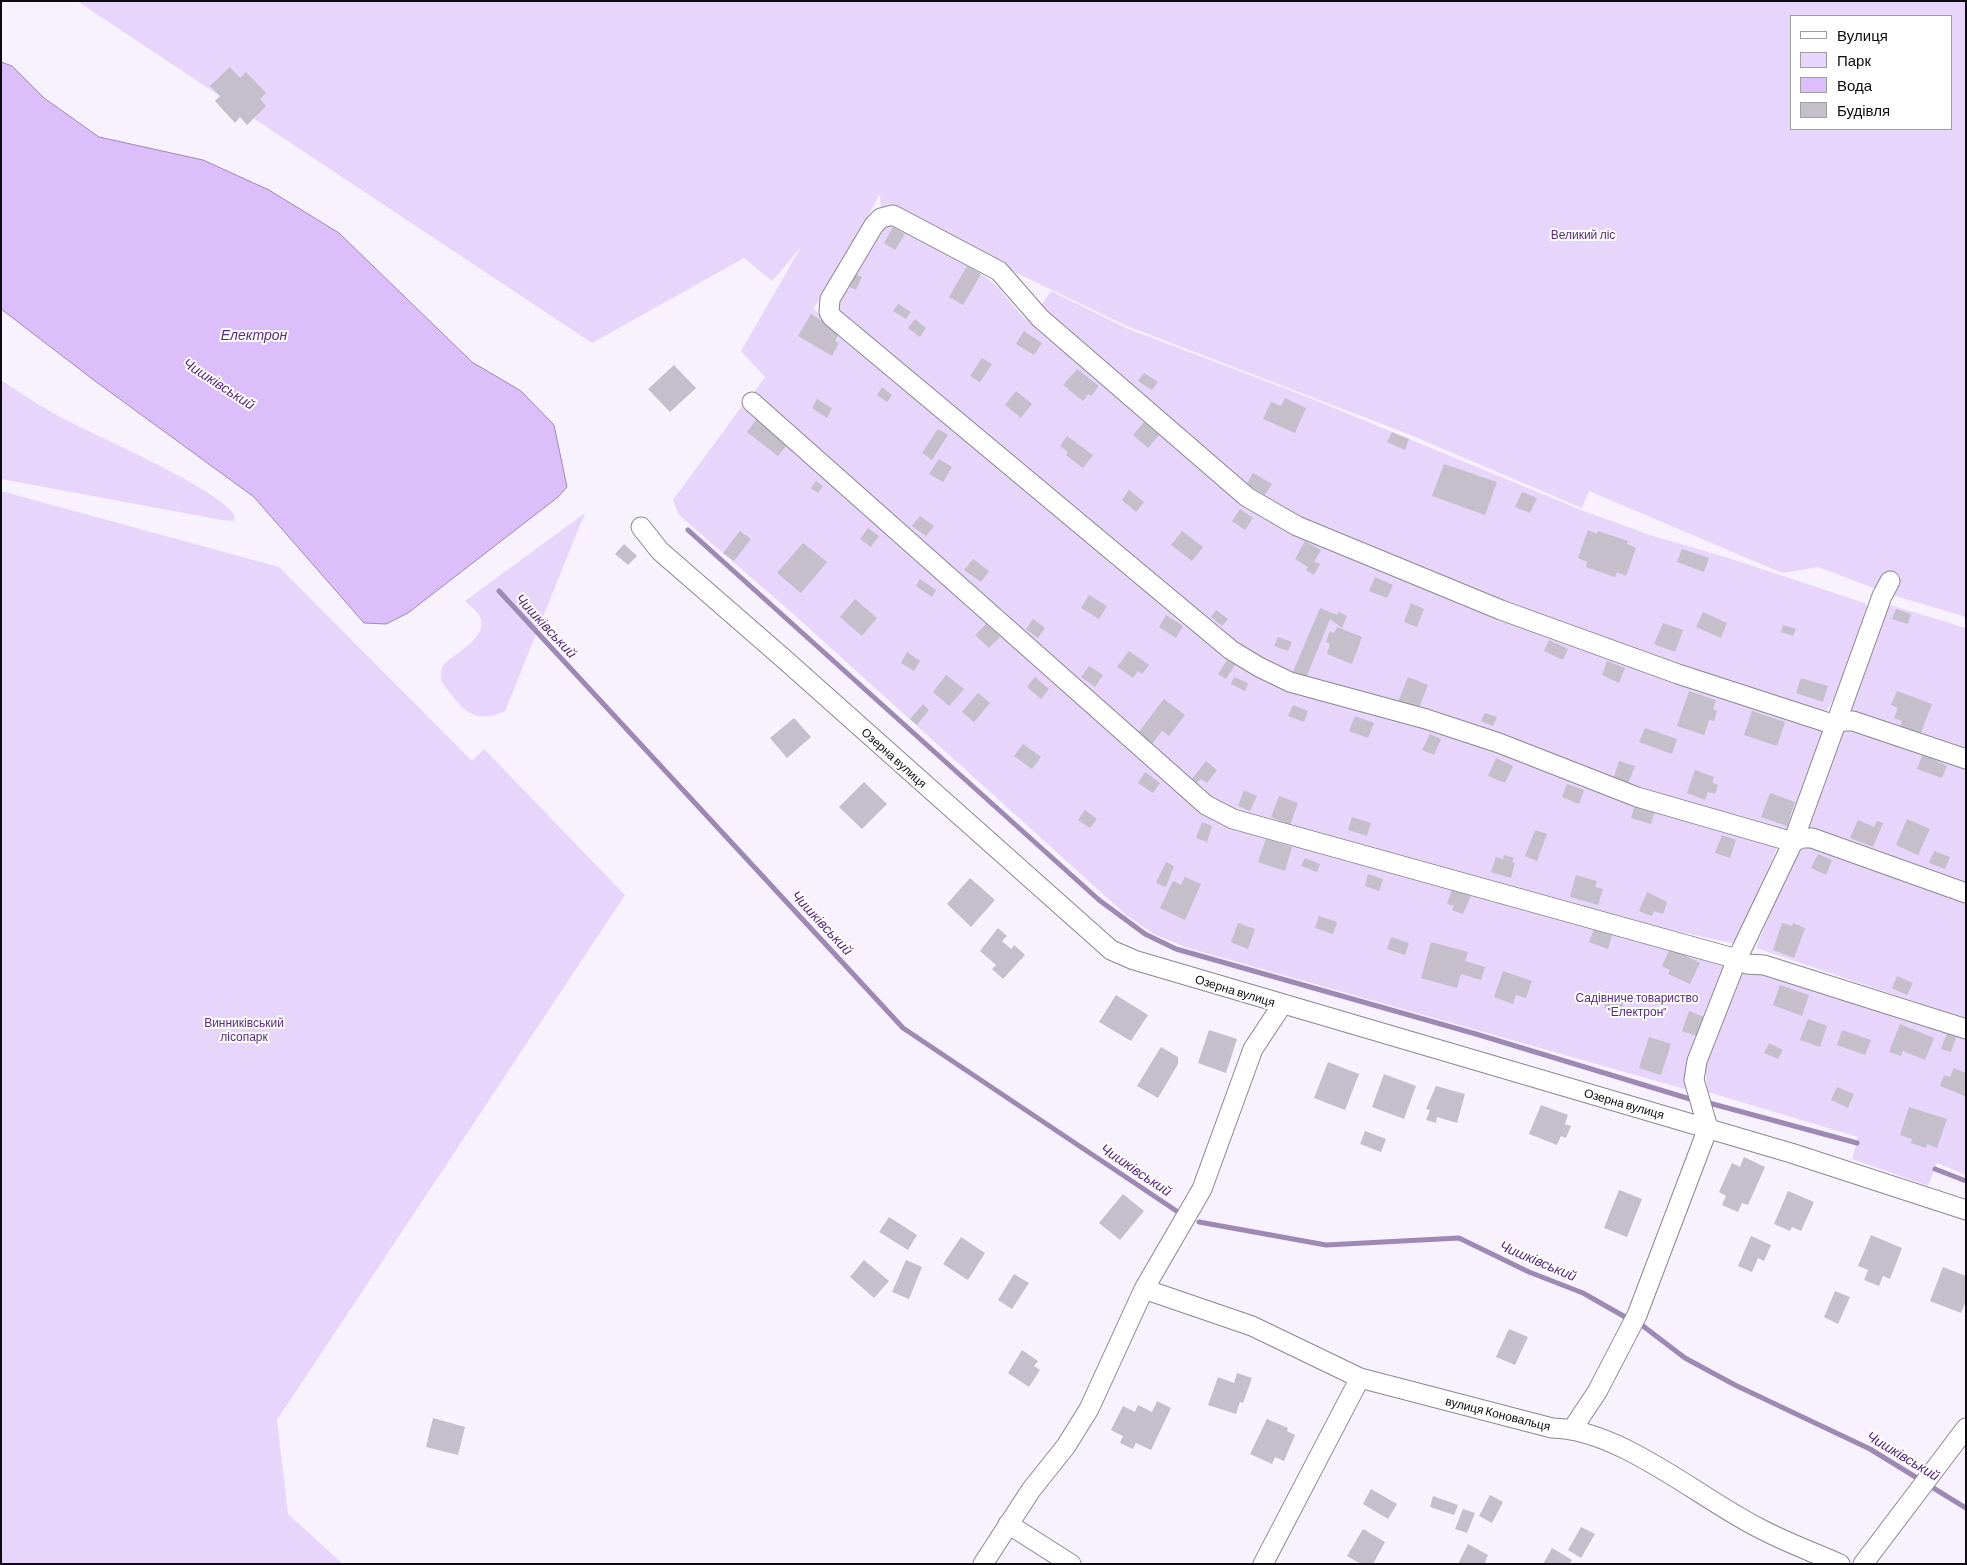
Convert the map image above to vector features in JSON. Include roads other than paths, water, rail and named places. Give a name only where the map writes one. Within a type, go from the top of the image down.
[{"type":"street","points":[[1966,759],[1853,722],[1843,721],[1835,725],[1678,674],[1501,610],[1297,526],[1240,490],[1040,318],[999,271],[892,215],[881,218],[874,225],[830,299],[829,312],[832,317],[1231,650],[1259,667],[1290,682],[1426,719],[1499,742],[1637,797],[1793,842],[1802,838],[1812,838],[1966,893]]},
{"type":"street","points":[[752,402],[1206,805],[1233,820],[1737,959],[1747,964],[1764,965],[1966,1029]]},
{"type":"street","name":"Озерна вулиця","points":[[641,527],[660,551],[1111,950],[1134,960],[1282,1005],[1791,1152],[1966,1210]]},
{"type":"street","points":[[1573,1428],[1597,1392],[1637,1315],[1708,1128],[1694,1080],[1697,1061],[1737,959],[1793,842],[1882,596],[1890,581]]},
{"type":"street","points":[[983,1564],[1008,1524],[1066,1446],[1089,1410],[1144,1290],[1202,1189],[1254,1049],[1282,1005]]},
{"type":"street","name":"вулиця Коновальця","points":[[1144,1290],[1252,1326],[1360,1378],[1552,1428],[1573,1428],[1624,1449],[1759,1528],[1840,1564]]},
{"type":"street","points":[[1263,1564],[1360,1378]]},
{"type":"street","points":[[1863,1564],[1966,1428]]},
{"type":"street","points":[[1008,1524],[1070,1564]]},
{"type":"water","name":"Електрон","points":[[1,62],[12,66],[44,98],[99,137],[203,160],[269,190],[339,233],[472,362],[521,391],[554,425],[567,487],[558,497],[408,613],[386,624],[364,623],[254,497],[95,381],[1,309]]},
{"type":"waterway","points":[[688,530],[1099,900],[1145,934],[1176,949],[1476,1034],[1690,1099]]},
{"type":"waterway","name":"Чишківський","points":[[499,591],[903,1028],[1178,1212]]},
{"type":"waterway","points":[[1709,1103],[1857,1143]]},
{"type":"waterway","points":[[1935,1169],[1966,1181]]},
{"type":"waterway","name":"Чишківський","points":[[1199,1222],[1326,1245],[1459,1238],[1529,1272],[1583,1293],[1627,1318]]},
{"type":"waterway","name":"Чишківський","points":[[1643,1326],[1685,1358],[1735,1385],[1870,1449],[1966,1508]]},
{"type":"park label","name":"Великий ліс","points":[[1583,235]]},
{"type":"park label","name":"Садівниче товариство \"Електрон\"","points":[[1637,1005]]},
{"type":"park label","name":"Винниківський лісопарк","points":[[244,1030]]}]
